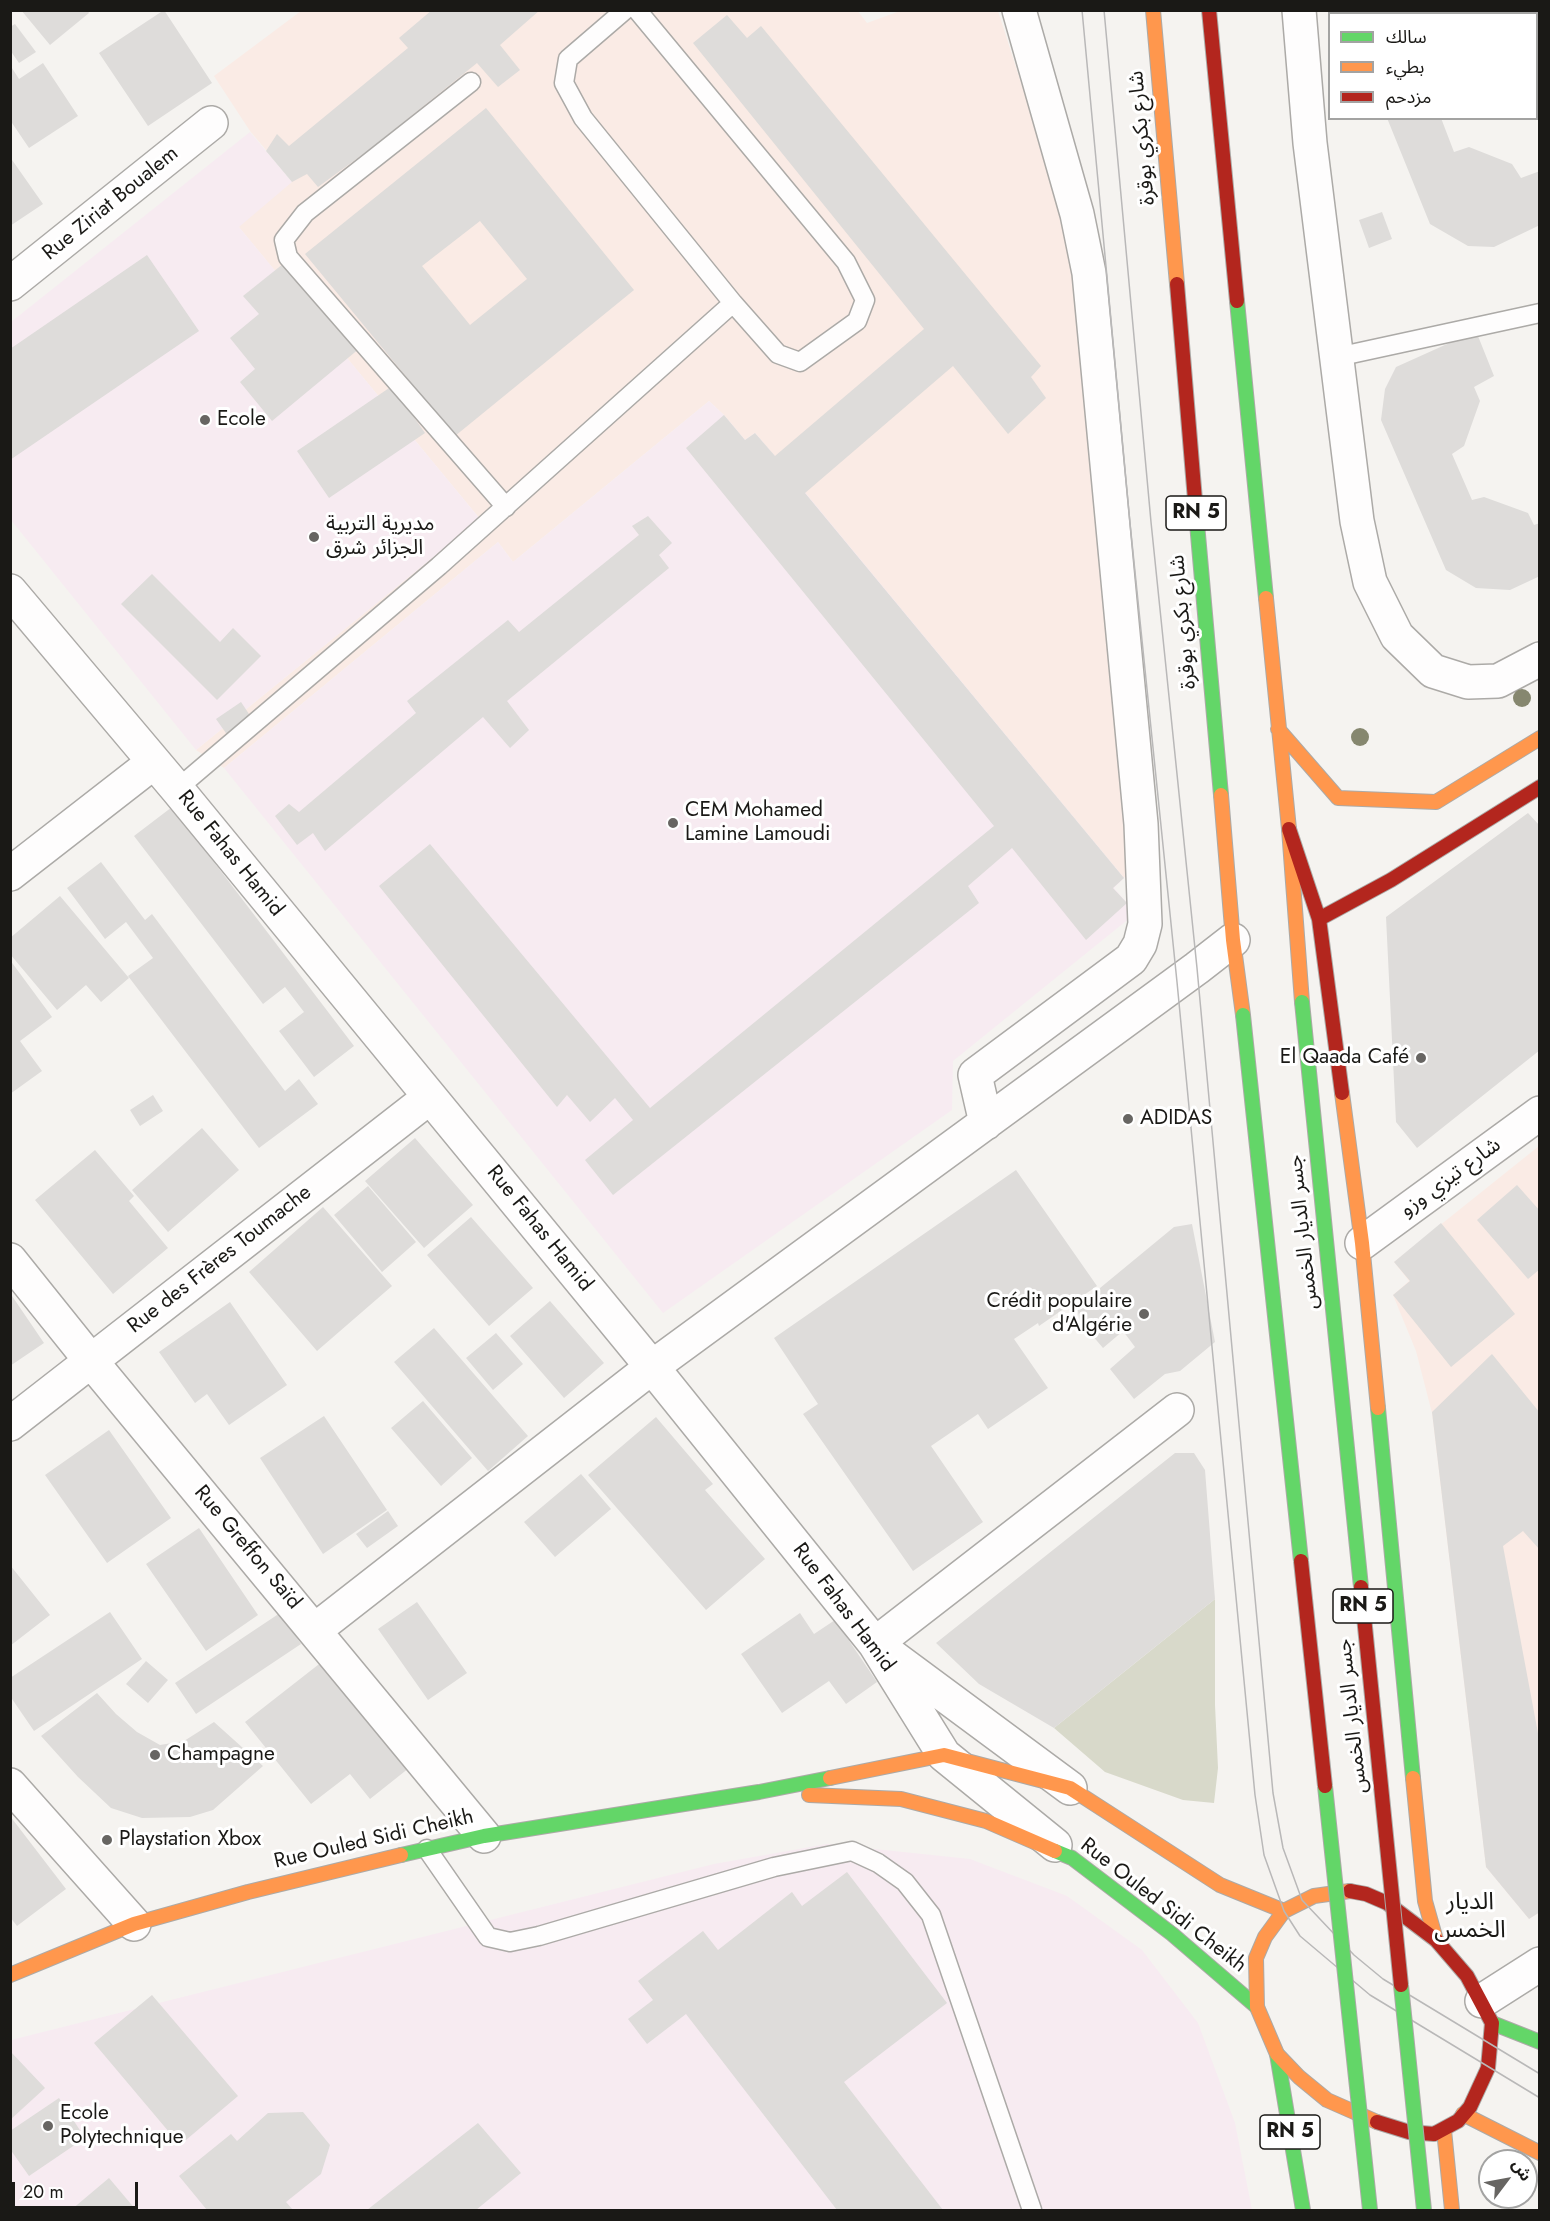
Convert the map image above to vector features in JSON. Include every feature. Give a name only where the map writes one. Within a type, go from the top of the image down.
[{"type":"main road","name":"شارع بكري بوقرة","points":[[1153,10],[1233,940],[1243,1015]]},
{"type":"main road","name":"RN 5","points":[[1209,10],[1289,829],[1319,919],[1362,1243],[1425,1901],[1436,1940]]},
{"type":"main road","points":[[1278,729],[1338,798],[1436,802],[1539,738]]},
{"type":"main road","points":[[1319,919],[1391,880],[1539,787]]},
{"type":"main road","name":"جسر الديار الخمس","points":[[1289,829],[1302,1002],[1424,2211]]},
{"type":"main road","name":"جسر الديار الخمس","points":[[1243,1015],[1370,2211]]},
{"type":"main road","name":"Rue Ouled Sidi Cheikh","points":[[10,1975],[134,1924],[249,1892],[427,1849],[484,1836],[759,1792],[944,1755],[1070,1788],[1220,1885],[1284,1911]]},
{"type":"main road","name":"Rue Ouled Sidi Cheikh","points":[[759,1792],[901,1799],[986,1821],[1072,1858],[1172,1934],[1257,2007]]},
{"type":"main road","points":[[1357,1892],[1387,1903],[1436,1940],[1467,1976],[1487,2012],[1493,2036],[1488,2068],[1470,2107],[1444,2130],[1434,2134],[1409,2132],[1372,2120],[1327,2100],[1299,2077],[1277,2054],[1257,2007],[1256,1958],[1265,1937],[1284,1911],[1314,1896],[1357,1892]]},
{"type":"main road","points":[[1487,2012],[1539,2042]]},
{"type":"main road","name":"RN 5","points":[[1277,2054],[1303,2211]]},
{"type":"main road","points":[[1463,2114],[1539,2153]]},
{"type":"main road","points":[[1444,2130],[1452,2211]]},
{"type":"street","points":[[986,1123],[975,1075],[1131,958],[1140,944],[1145,924],[1142,824],[1089,273],[1077,214],[1019,10]]},
{"type":"street","points":[[1299,10],[1310,143],[1336,357],[1357,521],[1370,582],[1397,636],[1432,671],[1468,682],[1498,681],[1539,659]]},
{"type":"street","name":"Rue Ziriat Boualem","points":[[10,284],[211,123]]},
{"type":"street","name":"Rue Fahas Hamid","points":[[10,591],[177,789],[652,1367],[875,1644],[944,1755],[1072,1858]]},
{"type":"street","points":[[10,874],[154,762]]},
{"type":"street","points":[[315,1630],[652,1367],[1233,940]]},
{"type":"street","name":"Rue des Frères Toumache","points":[[10,1424],[430,1097]]},
{"type":"street","name":"شارع تيزي وزو","points":[[1362,1243],[1539,1113]]},
{"type":"street","name":"Rue Greffon Saïd","points":[[10,1260],[484,1836]]},
{"type":"street","points":[[1070,1788],[875,1644],[1177,1410]]},
{"type":"street","points":[[10,1785],[134,1924]]},
{"type":"street","points":[[1487,2012],[1539,1964]]},
{"type":"lane","points":[[626,10],[568,59],[564,83],[583,118],[733,303],[778,354],[800,362],[857,321],[865,300],[846,262],[638,10]]},
{"type":"lane","points":[[471,82],[305,213],[284,240],[288,257],[506,507]]},
{"type":"lane","points":[[177,789],[439,566],[733,303]]},
{"type":"lane","points":[[1336,357],[1539,314]]},
{"type":"lane","points":[[427,1849],[488,1936],[510,1942],[539,1936],[774,1867],[852,1851],[878,1863],[905,1882],[932,1915],[1032,2211]]},
{"type":"shaded area","points":[[857,10],[867,23],[900,11],[998,11],[1063,214],[1080,280],[1135,861],[1124,878],[755,433],[745,440],[709,401],[513,562],[498,542],[224,768],[196,750],[480,519],[238,226],[292,181],[250,131],[214,76],[301,11]]},
{"type":"shaded area","name":"Ecole","points":[[250,132],[292,182],[239,227],[480,519],[196,750],[11,520],[11,322]]},
{"type":"shaded area","name":"CEM Mohamed Lamine Lamoudi","points":[[709,401],[745,440],[755,433],[775,456],[1124,878],[1114,888],[1136,913],[953,1061],[952,1110],[663,1313],[224,768],[498,542],[513,562]]},
{"type":"shaded area","points":[[1539,1146],[1540,1912],[1529,1919],[1486,1867],[1432,1413],[1416,1351],[1393,1295],[1409,1281],[1394,1262]]},
{"type":"shaded area","points":[[1215,1599],[1215,1705],[1218,1768],[1214,1803],[1183,1800],[1105,1772],[1054,1728]]},
{"type":"shaded area","points":[[827,1844],[970,1859],[1067,1896],[1142,1950],[1198,2023],[1235,2123],[1252,2210],[11,2210],[10,2041],[714,1864]]},
{"type":"building","points":[[21,10],[87,10],[89,13],[50,45]]},
{"type":"building","points":[[164,10],[212,83],[148,126],[99,53]]},
{"type":"building","points":[[432,10],[540,10],[500,45],[520,70],[498,87],[477,63],[370,149],[318,187],[307,174],[292,182],[266,151],[277,134],[289,146],[408,48],[399,38]]},
{"type":"building","points":[[1404,10],[1471,10],[1472,12],[1400,12]]},
{"type":"building","points":[[727,15],[747,38],[761,26],[1041,366],[1031,377],[1046,398],[1008,434],[953,366],[805,493],[1124,878],[1113,888],[1127,903],[1086,940],[1012,848],[968,886],[979,903],[613,1195],[585,1160],[633,1120],[615,1098],[590,1122],[567,1095],[557,1107],[379,886],[430,844],[650,1108],[994,826],[686,448],[724,415],[745,440],[755,433],[775,456],[924,329],[693,43]]},
{"type":"building","points":[[15,24],[36,52],[19,63],[10,50],[10,27]]},
{"type":"building","points":[[43,63],[78,116],[29,148],[10,120],[10,65],[19,79]]},
{"type":"building","points":[[486,108],[634,290],[455,436],[305,254]],"holes":[[[480,221],[527,279],[470,325],[422,266]]]},
{"type":"building","points":[[1388,120],[1442,120],[1454,152],[1469,147],[1512,164],[1521,178],[1540,171],[1540,225],[1494,247],[1468,246],[1430,224]]},
{"type":"building","points":[[10,157],[43,204],[10,226]]},
{"type":"building","points":[[1382,212],[1392,239],[1369,248],[1359,220]]},
{"type":"building","points":[[147,255],[199,331],[10,460],[10,349]]},
{"type":"building","points":[[288,260],[360,348],[272,421],[240,382],[255,369],[230,338],[259,314],[243,296]]},
{"type":"building","points":[[1476,331],[1494,376],[1474,387],[1480,401],[1464,446],[1452,454],[1472,500],[1484,497],[1528,513],[1534,525],[1540,523],[1540,576],[1510,590],[1476,588],[1446,570],[1381,420],[1385,389],[1396,367]]},
{"type":"building","points":[[392,386],[425,433],[329,498],[297,451]]},
{"type":"building","points":[[648,516],[672,543],[659,555],[669,568],[507,701],[529,730],[510,748],[483,717],[325,851],[313,833],[297,845],[275,816],[289,804],[299,812],[416,713],[407,701],[508,620],[519,632],[639,535],[632,526]]},
{"type":"building","points":[[152,574],[220,642],[233,628],[261,656],[217,700],[121,604]]},
{"type":"building","points":[[241,702],[253,720],[228,736],[216,719]]},
{"type":"building","points":[[172,807],[354,1046],[314,1077],[279,1031],[304,1012],[285,987],[263,1004],[134,836]]},
{"type":"building","points":[[1528,813],[1540,826],[1540,1050],[1417,1148],[1396,1122],[1386,917]]},
{"type":"building","points":[[101,862],[145,920],[152,914],[285,1091],[299,1079],[318,1104],[259,1148],[128,976],[153,958],[126,922],[105,939],[67,888]]},
{"type":"building","points":[[60,896],[129,978],[101,1002],[86,985],[57,1010],[10,954],[10,938]]},
{"type":"building","points":[[10,960],[52,1017],[20,1041],[42,1071],[10,1094]]},
{"type":"building","points":[[153,1095],[163,1111],[140,1126],[130,1110]]},
{"type":"building","points":[[202,1128],[239,1170],[168,1232],[132,1190]]},
{"type":"building","points":[[415,1138],[473,1205],[424,1248],[365,1181]]},
{"type":"building","points":[[95,1150],[134,1196],[129,1201],[168,1248],[113,1294],[35,1200]]},
{"type":"building","points":[[1016,1170],[1097,1286],[1039,1326],[1038,1323],[1014,1339],[1048,1388],[988,1429],[978,1414],[931,1446],[983,1522],[913,1571],[803,1414],[818,1404],[774,1338]]},
{"type":"building","points":[[1517,1185],[1540,1211],[1540,1269],[1528,1279],[1477,1220]]},
{"type":"building","points":[[368,1186],[416,1242],[382,1272],[334,1215]]},
{"type":"building","points":[[323,1207],[392,1286],[317,1351],[249,1272]]},
{"type":"building","points":[[471,1217],[533,1288],[489,1326],[427,1255]]},
{"type":"building","points":[[1441,1223],[1515,1314],[1451,1367],[1393,1295],[1410,1281],[1394,1262]]},
{"type":"building","name":"Crédit populaire d'Algérie","points":[[1192,1224],[1215,1342],[1180,1371],[1165,1374],[1134,1399],[1110,1369],[1135,1347],[1123,1331],[1103,1348],[1080,1321],[1077,1307],[1174,1227]]},
{"type":"building","points":[[10,1293],[44,1343],[10,1366]]},
{"type":"building","points":[[550,1301],[604,1363],[564,1398],[510,1336]]},
{"type":"building","points":[[230,1302],[287,1385],[229,1425],[207,1394],[195,1403],[159,1352]]},
{"type":"building","points":[[434,1328],[528,1436],[488,1471],[394,1362]]},
{"type":"building","points":[[496,1333],[523,1364],[493,1390],[466,1358]]},
{"type":"building","points":[[1492,1354],[1540,1413],[1540,1550],[1523,1531],[1503,1546],[1540,1744],[1540,1912],[1529,1919],[1486,1867],[1432,1412]]},
{"type":"building","points":[[423,1401],[472,1458],[441,1486],[391,1428]]},
{"type":"building","points":[[324,1416],[387,1510],[323,1554],[260,1458]]},
{"type":"building","points":[[656,1417],[713,1484],[705,1490],[765,1559],[706,1610],[588,1475]]},
{"type":"building","points":[[109,1430],[171,1518],[107,1563],[45,1475]]},
{"type":"building","points":[[1175,1453],[1194,1453],[1205,1470],[1215,1599],[1054,1728],[979,1684],[936,1643]]},
{"type":"building","points":[[581,1474],[611,1509],[555,1557],[524,1522]]},
{"type":"building","points":[[388,1511],[398,1526],[367,1548],[356,1534]]},
{"type":"building","points":[[199,1528],[258,1615],[206,1651],[146,1564]]},
{"type":"building","points":[[10,1565],[50,1615],[10,1646]]},
{"type":"building","points":[[417,1602],[467,1673],[428,1700],[378,1629]]},
{"type":"building","points":[[110,1612],[142,1659],[34,1731],[10,1696],[10,1678]]},
{"type":"building","points":[[280,1613],[301,1644],[196,1714],[175,1683]]},
{"type":"building","points":[[800,1613],[814,1634],[835,1620],[877,1682],[846,1704],[829,1681],[782,1713],[741,1654]]},
{"type":"building","points":[[146,1661],[168,1680],[148,1703],[126,1684]]},
{"type":"building","points":[[323,1661],[409,1768],[370,1799],[350,1774],[311,1804],[245,1722]]},
{"type":"building","name":"Champagne","points":[[97,1693],[137,1732],[160,1745],[184,1741],[214,1722],[263,1766],[213,1810],[190,1817],[142,1818],[111,1808],[78,1777],[41,1736]]},
{"type":"building","points":[[10,1816],[66,1889],[17,1926],[10,1917]]},
{"type":"building","points":[[847,1872],[947,2003],[844,2082],[943,2210],[837,2210],[686,2014],[647,2044],[628,2019],[653,2000],[638,1981],[703,1931],[718,1950],[792,1892],[802,1906]]},
{"type":"building","points":[[152,1995],[238,2096],[180,2145],[94,2043]]},
{"type":"building","points":[[10,2051],[45,2088],[10,2120]]},
{"type":"building","points":[[59,2098],[85,2138],[29,2176],[10,2149],[10,2131]]},
{"type":"building","points":[[303,2112],[330,2145],[321,2174],[286,2202],[293,2210],[207,2210],[179,2176],[231,2134],[237,2141],[268,2113]]},
{"type":"building","points":[[478,2123],[521,2173],[476,2210],[367,2210]]},
{"type":"building","points":[[109,2178],[136,2210],[71,2210]]},
{"type":"tram line","points":[[1082,10],[1255,1795],[1264,1855],[1284,1911],[1300,1936],[1370,1995],[1540,2098]]},
{"type":"tram line","points":[[1104,10],[1151,522],[1197,968],[1273,1793],[1283,1848],[1302,1900],[1354,1955],[1383,1979],[1540,2074]]},
{"type":"traffic: fast","points":[[1237,301],[1266,598]]},
{"type":"traffic: fast","points":[[1196,512],[1221,795]]},
{"type":"traffic: fast","points":[[1302,1002],[1361,1587]]},
{"type":"traffic: fast","points":[[1243,1015],[1301,1561]]},
{"type":"traffic: fast","points":[[1378,1408],[1413,1778]]},
{"type":"traffic: fast","points":[[401,1855],[484,1836],[759,1792],[830,1778]]},
{"type":"traffic: fast","points":[[1325,1786],[1370,2210]]},
{"type":"traffic: fast","points":[[1055,1851],[1072,1858],[1172,1934],[1257,2007]]},
{"type":"traffic: fast","points":[[1401,1985],[1424,2210]]},
{"type":"traffic: fast","points":[[1492,2023],[1540,2042]]},
{"type":"traffic: fast","points":[[1277,2054],[1303,2210]]},
{"type":"traffic: slow","points":[[1153,10],[1177,284]]},
{"type":"traffic: slow","points":[[1266,598],[1289,829],[1302,1002]]},
{"type":"traffic: slow","points":[[1278,729],[1338,798],[1436,802],[1540,738]]},
{"type":"traffic: slow","points":[[1221,795],[1233,940],[1243,1015]]},
{"type":"traffic: slow","points":[[1342,1093],[1362,1243],[1378,1408]]},
{"type":"traffic: slow","points":[[830,1778],[944,1755],[1070,1788],[1220,1885],[1284,1911]]},
{"type":"traffic: slow","points":[[1413,1778],[1425,1901],[1436,1940]]},
{"type":"traffic: slow","points":[[809,1795],[901,1799],[986,1821],[1055,1851]]},
{"type":"traffic: slow","points":[[10,1975],[134,1924],[248,1892],[401,1855]]},
{"type":"traffic: slow","points":[[1350,1891],[1314,1896],[1284,1911],[1265,1937],[1256,1958],[1257,2007],[1277,2054],[1299,2077],[1327,2100],[1377,2122]]},
{"type":"traffic: slow","points":[[1463,2114],[1540,2153]]},
{"type":"traffic: slow","points":[[1444,2130],[1452,2210]]},
{"type":"traffic: jam","points":[[1209,10],[1237,301]]},
{"type":"traffic: jam","points":[[1177,284],[1196,512]]},
{"type":"traffic: jam","points":[[1319,919],[1391,880],[1540,787]]},
{"type":"traffic: jam","points":[[1289,829],[1319,919],[1342,1093]]},
{"type":"traffic: jam","points":[[1301,1561],[1325,1786]]},
{"type":"traffic: jam","points":[[1361,1587],[1401,1985]]},
{"type":"traffic: jam","points":[[1350,1891],[1366,1894],[1387,1903],[1436,1940],[1467,1976],[1492,2023],[1488,2068],[1470,2107],[1458,2121],[1434,2134],[1409,2132],[1377,2122]]},
{"type":"place","name":"Ecole","points":[[205,420]]},
{"type":"place","name":"مديرية التربية الجزائر شرق","points":[[314,537]]},
{"type":"place","name":"CEM Mohamed Lamine Lamoudi","points":[[673,823]]},
{"type":"place","name":"El Qaada Café","points":[[1421,1058]]},
{"type":"place","name":"ADIDAS","points":[[1128,1119]]},
{"type":"place","name":"Crédit populaire d'Algérie","points":[[1144,1314]]},
{"type":"place","name":"Champagne","points":[[155,1755]]},
{"type":"place","name":"Playstation Xbox","points":[[107,1840]]},
{"type":"place","name":"Ecole Polytechnique","points":[[48,2126]]},
{"type":"district","name":"الديار الخمس","points":[[1470,1917]]}]
